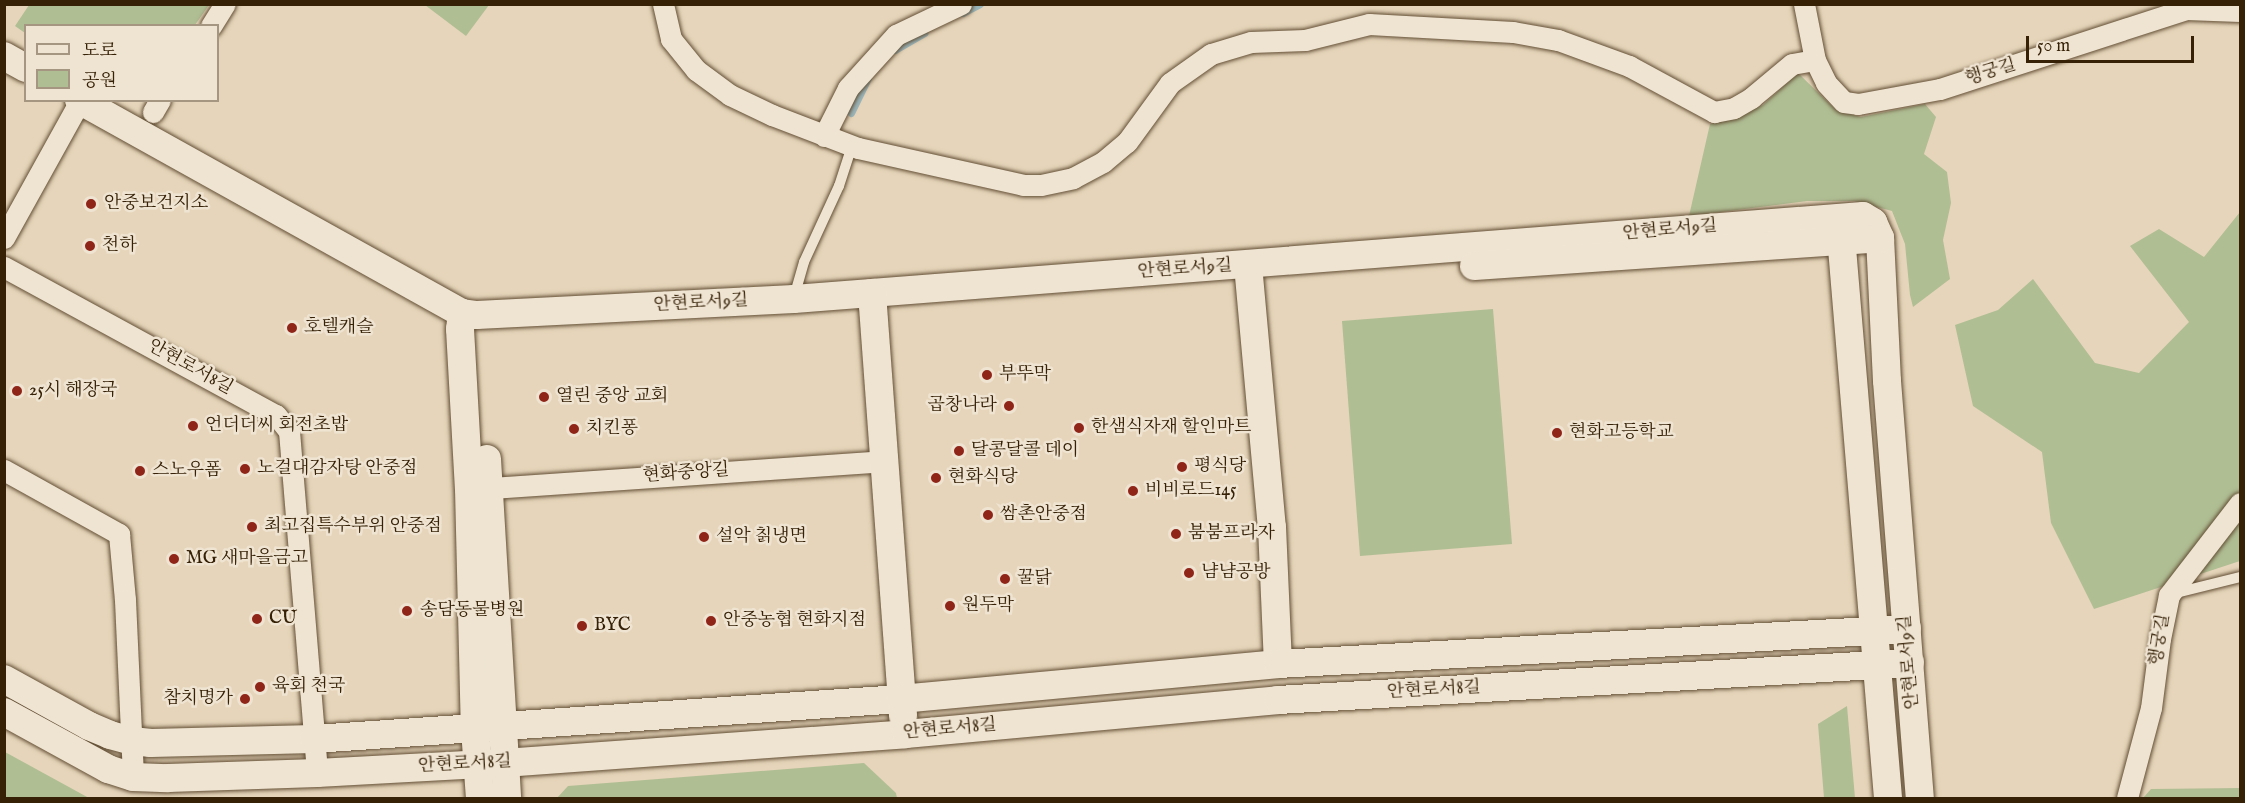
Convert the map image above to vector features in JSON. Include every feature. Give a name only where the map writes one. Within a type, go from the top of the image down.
[{"type":"street","points":[[212,24],[225,4]]},
{"type":"street","points":[[663,4],[671,39],[696,70],[730,95],[852,146],[1023,185],[1041,185],[1073,178],[1103,162],[1127,142],[1170,83],[1211,54],[1251,42],[1305,40],[1369,24],[1512,32],[1558,40],[1629,66],[1714,112],[1734,108],[1751,98],[1791,64],[1815,60]]},
{"type":"street","points":[[824,136],[848,88],[896,35],[960,4]]},
{"type":"street","name":"행궁길","points":[[1804,4],[1815,60],[1826,83],[1844,102],[1858,104],[1940,89],[2186,9],[2241,11]]},
{"type":"street","points":[[4,56],[24,67]]},
{"type":"street","points":[[4,71],[24,82]]},
{"type":"street","points":[[4,238],[72,103],[469,321],[479,488],[488,728],[491,763],[507,798]]},
{"type":"street","points":[[1841,229],[1888,798]]},
{"type":"street","name":"안현로서9길","points":[[469,321],[872,301],[1841,229],[1880,238],[1887,381],[1920,798]]},
{"type":"street","name":"안현로서8길","points":[[4,267],[276,415],[289,432],[314,739]]},
{"type":"street","points":[[1249,273],[1272,526],[1278,664]]},
{"type":"street","name":"안현로서9길","points":[[469,321],[538,314],[794,299],[872,301]]},
{"type":"street","points":[[872,301],[901,699],[906,734]]},
{"type":"street","name":"현화중앙길","points":[[479,488],[883,461]]},
{"type":"street","points":[[4,470],[119,534],[133,777]]},
{"type":"street","name":"행궁길","points":[[2127,798],[2151,708],[2160,639],[2169,595],[2241,503]]},
{"type":"street","name":"안현로서8길","points":[[4,679],[88,726],[132,741],[151,743],[314,739],[901,699],[1278,664],[1907,629]]},
{"type":"street","name":"안현로서8길","points":[[4,712],[108,769],[133,777],[317,774],[906,734],[1278,700],[1910,663]]},
{"type":"street","points":[[314,739],[317,774]]},
{"type":"street","points":[[480,798],[491,763]]},
{"type":"lane","points":[[794,299],[804,262],[839,186],[852,146]]},
{"type":"lane","points":[[2169,595],[2241,577]]},
{"type":"green space","points":[[29,4],[209,5],[196,24],[24,24],[24,32],[15,26]]},
{"type":"green space","points":[[425,5],[489,5],[466,36]]},
{"type":"green space","points":[[1798,73],[1837,111],[1861,117],[1925,104],[1936,117],[1924,154],[1947,172],[1951,203],[1943,240],[1950,279],[1913,307],[1905,244],[1892,211],[1854,201],[1807,201],[1689,216],[1710,124],[1763,105]]},
{"type":"green space","points":[[2240,212],[2240,561],[2094,609],[2051,523],[2042,452],[1973,406],[1955,325],[1998,310],[2033,279],[2095,363],[2139,373],[2189,322],[2130,246],[2159,229],[2204,257]]},
{"type":"green space","points":[[1493,309],[1512,544],[1360,556],[1342,321]]},
{"type":"green space","points":[[1847,706],[1855,798],[1824,798],[1818,724]]},
{"type":"green space","points":[[5,752],[89,798],[5,798]]},
{"type":"green space","points":[[864,763],[896,793],[897,798],[557,798],[568,786]]},
{"type":"green space","points":[[2240,788],[2240,798],[2143,798],[2151,789]]},
{"type":"waterway","points":[[963,13],[980,4]]},
{"type":"waterway","points":[[895,50],[924,33]]},
{"type":"waterway","points":[[851,113],[868,78]]},
{"type":"place","name":"안중보건지소","points":[[91,204]]},
{"type":"place","name":"천하","points":[[90,246]]},
{"type":"place","name":"호텔캐슬","points":[[292,328]]},
{"type":"place","name":"부뚜막","points":[[987,375]]},
{"type":"place","name":"25시 해장국","points":[[17,391]]},
{"type":"place","name":"열린 중앙 교회","points":[[544,397]]},
{"type":"place","name":"곱창나라","points":[[1009,406]]},
{"type":"place","name":"언더더씨 회전초밥","points":[[193,426]]},
{"type":"place","name":"한샘식자재 할인마트","points":[[1079,428]]},
{"type":"place","name":"치킨퐁","points":[[574,429]]},
{"type":"place","name":"현화고등학교","points":[[1557,433]]},
{"type":"place","name":"달콩달콜 데이","points":[[959,451]]},
{"type":"place","name":"평식당","points":[[1182,467]]},
{"type":"place","name":"노걸대감자탕 안중점","points":[[245,469]]},
{"type":"place","name":"스노우폼","points":[[140,471]]},
{"type":"place","name":"현화식당","points":[[936,478]]},
{"type":"place","name":"비비로드145","points":[[1133,491]]},
{"type":"place","name":"쌈촌안중점","points":[[988,515]]},
{"type":"place","name":"최고집특수부위 안중점","points":[[252,527]]},
{"type":"place","name":"붐붐프라자","points":[[1176,534]]},
{"type":"place","name":"설악 칡냉면","points":[[704,537]]},
{"type":"place","name":"MG 새마을금고","points":[[174,559]]},
{"type":"place","name":"냠냠공방","points":[[1189,573]]},
{"type":"place","name":"꿀닭","points":[[1005,579]]},
{"type":"place","name":"원두막","points":[[950,606]]},
{"type":"place","name":"송담동물병원","points":[[407,611]]},
{"type":"place","name":"CU","points":[[257,619]]},
{"type":"place","name":"안중농협 현화지점","points":[[711,621]]},
{"type":"place","name":"BYC","points":[[582,626]]},
{"type":"place","name":"육회 천국","points":[[260,687]]},
{"type":"place","name":"참치명가","points":[[245,699]]}]
